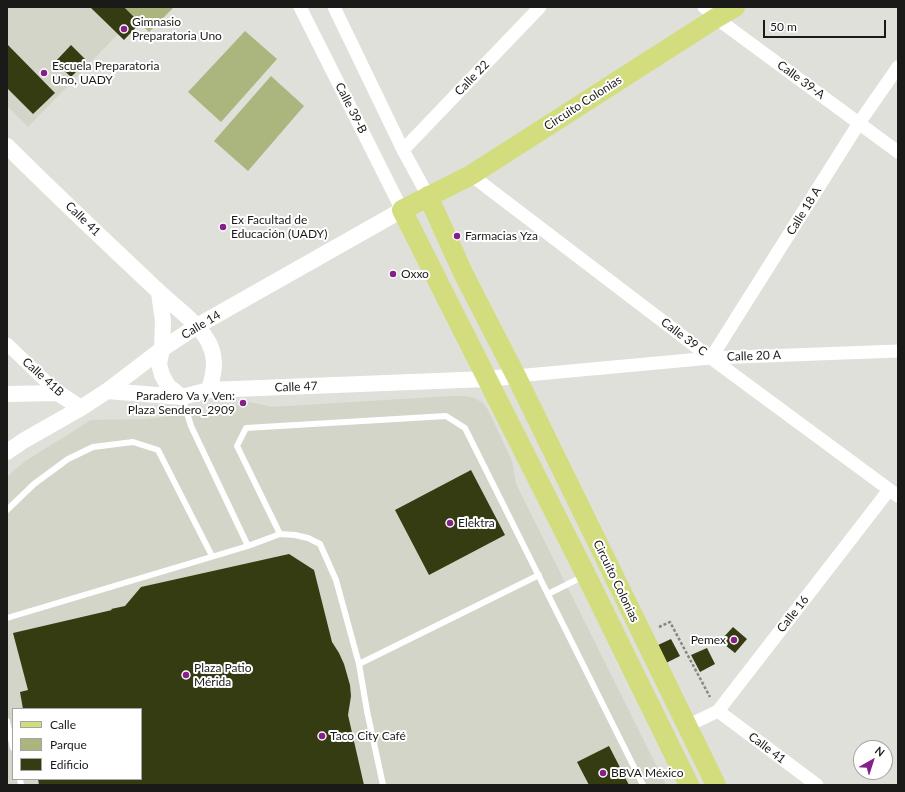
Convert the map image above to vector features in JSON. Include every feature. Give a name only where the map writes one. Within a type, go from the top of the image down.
[{"type":"main road","name":"Circuito Colonias","points":[[690,785],[402,210],[470,175],[710,12],[735,7]]},
{"type":"main road","name":"Circuito Colonias","points":[[428,196],[464,275],[516,376],[716,785]]},
{"type":"street","name":"Calle 39-B","points":[[300,7],[402,210]]},
{"type":"street","points":[[334,7],[403,150],[428,196]]},
{"type":"street","name":"Calle 22","points":[[403,150],[540,7]]},
{"type":"street","name":"Calle 39-A","points":[[710,12],[898,152]]},
{"type":"street","name":"Calle 18 A","points":[[711,358],[859,123],[898,67]]},
{"type":"street","name":"Calle 41","points":[[9,153],[197,326]]},
{"type":"street","name":"Calle 39 C","points":[[470,175],[711,358],[894,493]]},
{"type":"street","name":"Calle 14","points":[[7,452],[107,391],[162,349],[197,326],[402,210]]},
{"type":"street","points":[[159,292],[163,321],[162,349],[159,364],[162,375],[168,386],[182,398]]},
{"type":"street","points":[[197,326],[208,342],[214,355],[214,372],[209,390]]},
{"type":"street","name":"Calle 41B","points":[[7,344],[58,393],[81,408]]},
{"type":"street","name":"Calle 20 A","points":[[516,376],[711,358],[898,351]]},
{"type":"street","points":[[487,379],[516,376]]},
{"type":"street","name":"Calle 47","points":[[107,391],[182,398],[209,390],[487,379]]},
{"type":"street","points":[[7,394],[58,393]]},
{"type":"street","name":"Calle 16","points":[[687,726],[718,711],[894,493]]},
{"type":"street","name":"Calle 41","points":[[718,711],[817,785]]},
{"type":"lane","points":[[182,398],[191,426],[248,546]]},
{"type":"lane","points":[[280,534],[237,446],[246,428],[446,416],[465,428],[643,785]]},
{"type":"lane","points":[[7,510],[34,484],[68,459],[93,447],[133,442],[158,450],[212,556]]},
{"type":"lane","points":[[7,618],[248,546],[280,534],[308,538],[320,544],[336,580],[359,664],[383,785]]},
{"type":"lane","points":[[359,664],[539,575]]},
{"type":"lane","points":[[548,594],[586,575]]},
{"type":"lane","points":[[7,721],[12,744]]},
{"type":"path","points":[[642,634],[670,622],[718,711]]},
{"type":"shaded area","name":"Escuela Preparatoria Uno, UADY","points":[[7,7],[174,7],[149,32],[140,23],[124,40],[118,34],[28,127],[7,106]]},
{"type":"shaded area","points":[[465,396],[474,398],[483,403],[488,410],[512,461],[516,484],[666,785],[7,785],[7,477],[24,462],[91,420],[146,419],[216,411],[250,402],[272,407]]},
{"type":"green space","points":[[124,7],[174,7],[149,32]]},
{"type":"green space","points":[[245,31],[277,59],[221,122],[188,92]]},
{"type":"green space","points":[[271,76],[304,106],[248,171],[214,141]]},
{"type":"building","name":"Gimnasio Preparatoria Uno","points":[[90,7],[124,7],[140,23],[124,40]]},
{"type":"building","points":[[7,44],[55,93],[33,114],[7,88]]},
{"type":"building","points":[[71,45],[87,61],[71,77],[55,62]]},
{"type":"building","name":"Elektra","points":[[471,470],[505,535],[429,575],[395,510]]},
{"type":"building","name":"Plaza Patio Mérida","points":[[289,554],[314,570],[332,642],[344,664],[350,685],[351,696],[348,715],[364,785],[39,785],[38,780],[142,780],[142,708],[23,708],[20,692],[28,690],[13,633],[125,606],[141,587]]},
{"type":"building","name":"Pemex","points":[[733,627],[747,639],[735,653],[720,641]]},
{"type":"building","name":"Pemex","points":[[671,639],[680,656],[666,663],[658,645]]},
{"type":"building","name":"Pemex","points":[[707,648],[715,664],[700,672],[691,655]]},
{"type":"building","name":"BBVA México","points":[[609,746],[629,785],[589,785],[577,762]]},
{"type":"place","name":"Gimnasio Preparatoria Uno","points":[[124,29]]},
{"type":"place","name":"Escuela Preparatoria Uno, UADY","points":[[44,73]]},
{"type":"place","name":"Ex Facultad de Educación (UADY)","points":[[223,227]]},
{"type":"place","name":"Farmacias Yza","points":[[457,236]]},
{"type":"place","name":"Oxxo","points":[[393,274]]},
{"type":"place","name":"Paradero Va y Ven: Plaza Sendero_2909","points":[[243,403]]},
{"type":"place","name":"Elektra","points":[[450,523]]},
{"type":"place","name":"Pemex","points":[[734,640]]},
{"type":"place","name":"Plaza Patio Mérida","points":[[186,675]]},
{"type":"place","name":"Taco City Café","points":[[322,736]]},
{"type":"place","name":"BBVA México","points":[[603,773]]}]
